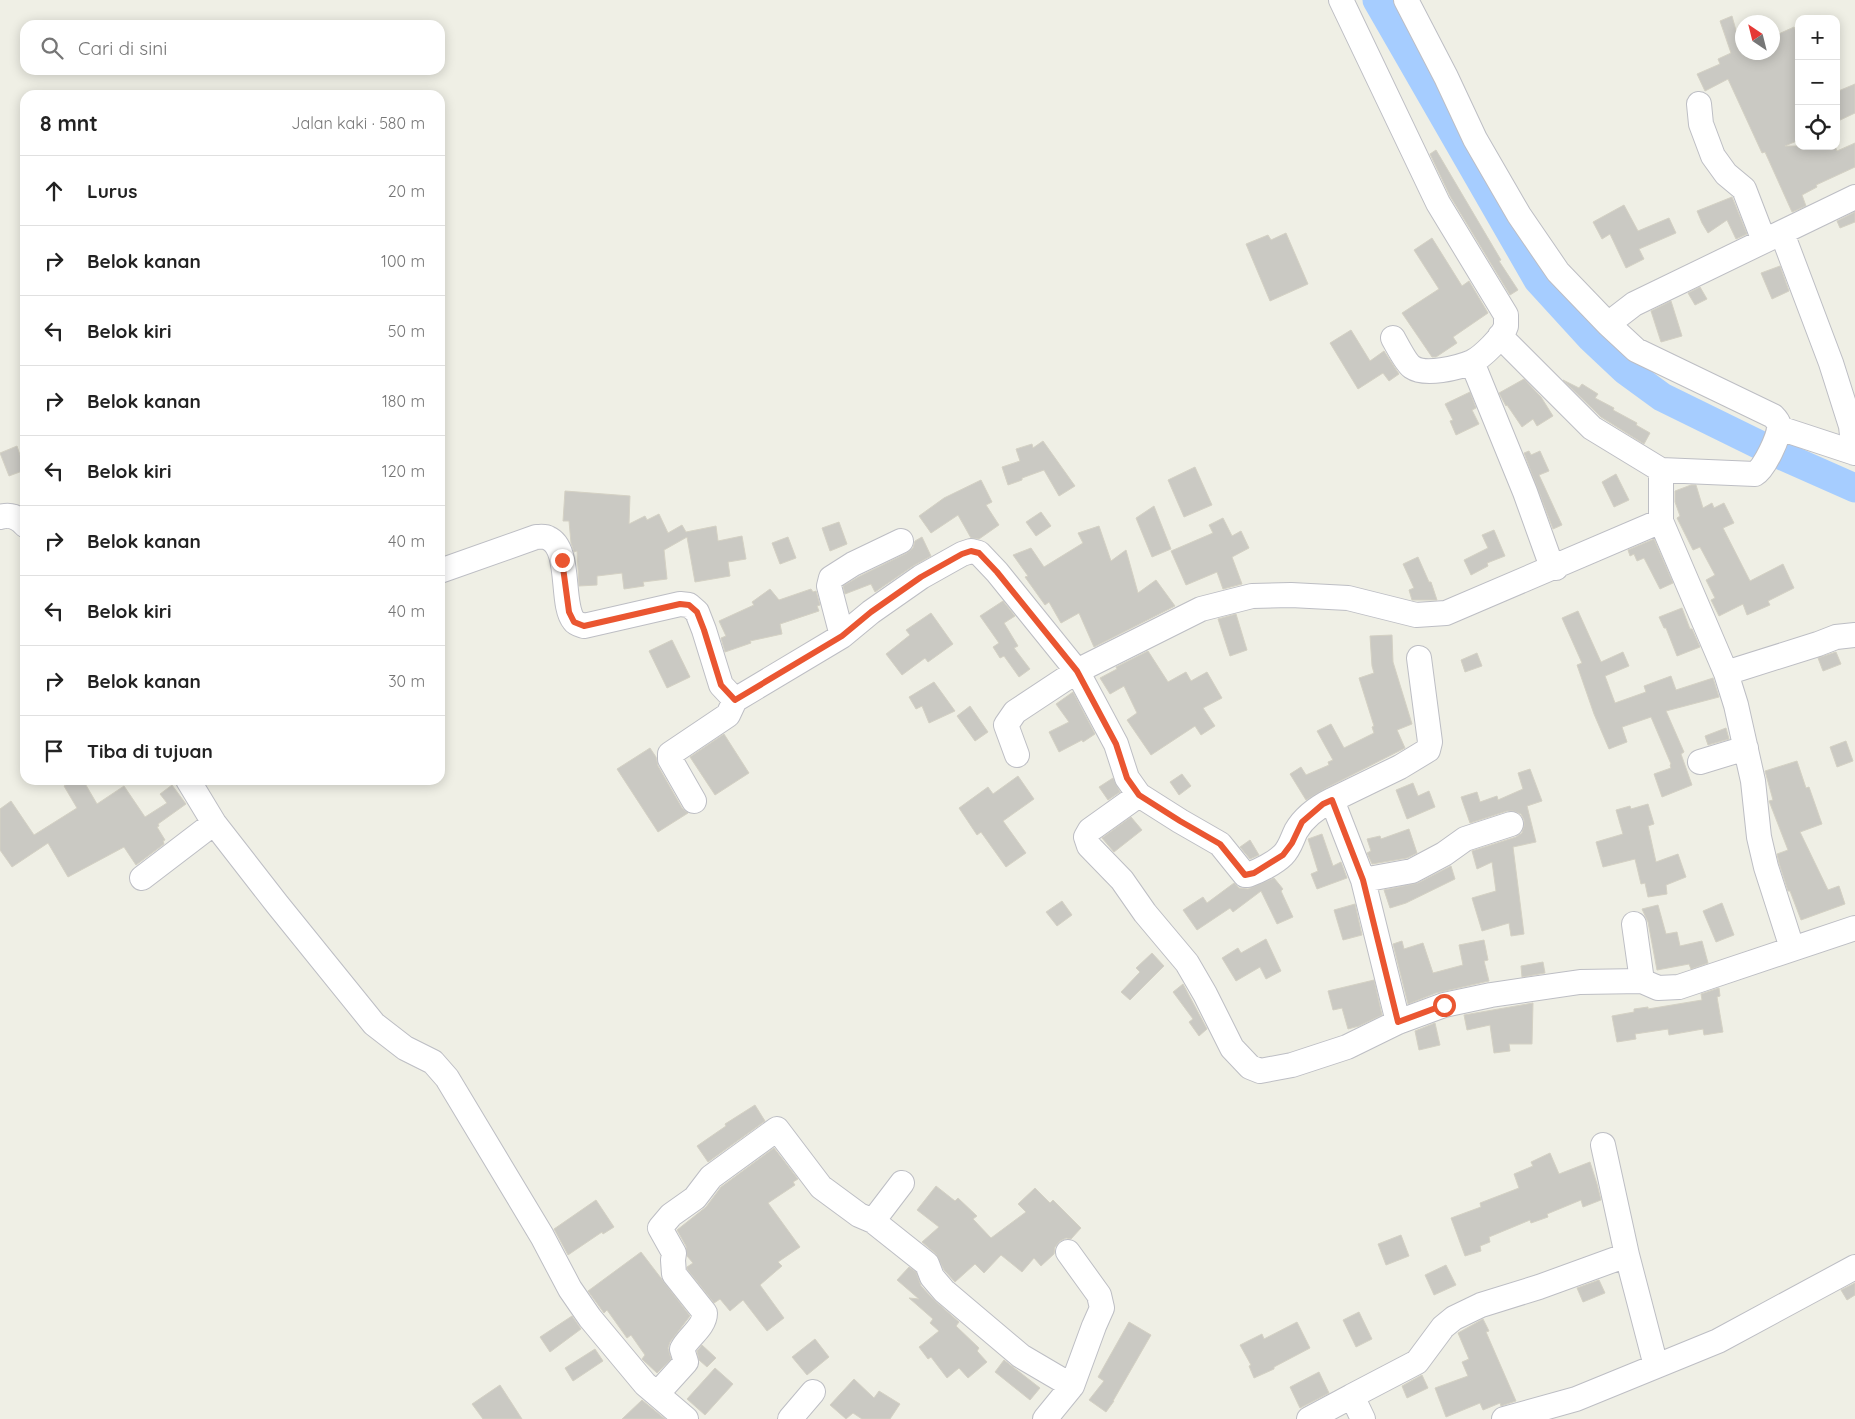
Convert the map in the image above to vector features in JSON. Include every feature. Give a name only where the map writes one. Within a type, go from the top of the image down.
[{"type":"street","points":[[1341,0],[1438,203],[1506,314],[1506,326],[1500,336],[1472,362],[1427,372],[1411,366],[1393,338]]},
{"type":"street","points":[[1406,0],[1446,77],[1474,139],[1519,216],[1558,272],[1636,350],[1773,416],[1778,421],[1775,440],[1760,470],[1755,474],[1661,470],[1592,428],[1500,336]]},
{"type":"street","points":[[1699,104],[1701,124],[1713,156],[1726,174],[1744,190],[1773,237],[1831,364],[1851,426],[1855,453],[1775,440]]},
{"type":"street","points":[[1608,324],[1634,304],[1855,197]]},
{"type":"street","points":[[1472,362],[1548,556],[1556,568]]},
{"type":"street","points":[[1661,470],[1662,521],[1726,673],[1736,705],[1753,781],[1759,837],[1766,867],[1792,948]]},
{"type":"street","points":[[1017,755],[1006,725],[1015,712],[1077,671],[1201,609],[1252,596],[1291,595],[1348,598],[1416,615],[1446,614],[1662,521]]},
{"type":"street","points":[[445,569],[536,537],[548,538],[555,544],[562,560],[569,612],[574,622],[584,626],[680,604],[689,605],[697,612],[721,685],[735,700]]},
{"type":"street","points":[[842,636],[829,586],[831,578],[852,564],[901,541]]},
{"type":"street","points":[[694,801],[669,756],[672,753],[728,715],[735,700],[842,636],[871,612],[921,577],[971,551],[979,553],[997,572],[1077,671],[1116,744],[1127,778],[1139,795],[1220,844],[1245,875],[1254,873],[1283,855],[1292,843],[1302,822],[1323,804],[1400,767],[1428,750],[1430,742],[1419,658]]},
{"type":"street","points":[[1726,673],[1836,637],[1855,635]]},
{"type":"street","points":[[1700,762],[1746,748]]},
{"type":"street","points":[[191,785],[214,823],[374,1024],[404,1048],[433,1062],[447,1078],[542,1236],[570,1289],[590,1318],[645,1384],[686,1419]]},
{"type":"street","points":[[1139,795],[1090,830],[1086,837],[1089,846],[1122,880],[1145,913],[1187,963],[1232,1048],[1250,1067],[1260,1071],[1301,1062],[1347,1046],[1398,1022],[1444,1005],[1491,995],[1580,982],[1642,981],[1658,988],[1679,987],[1855,928]]},
{"type":"street","points":[[1332,800],[1363,880],[1398,1022]]},
{"type":"street","points":[[142,878],[214,823]]},
{"type":"street","points":[[1363,880],[1412,871],[1444,854],[1465,839],[1511,824]]},
{"type":"street","points":[[1634,924],[1642,981]]},
{"type":"street","points":[[657,1394],[686,1362],[682,1349],[705,1320],[705,1313],[674,1274],[672,1260],[674,1253],[660,1228],[671,1215],[695,1198],[711,1177],[777,1129],[821,1187],[859,1215],[873,1221],[927,1264],[932,1277],[944,1291],[1021,1356],[1072,1386]]},
{"type":"street","points":[[1603,1145],[1627,1254],[1656,1366]]},
{"type":"street","points":[[873,1221],[902,1183]]},
{"type":"street","points":[[1045,1419],[1072,1386],[1102,1308],[1099,1295],[1068,1252]]},
{"type":"street","points":[[1309,1419],[1417,1362],[1443,1327],[1454,1318],[1481,1305],[1539,1287],[1627,1254]]},
{"type":"street","points":[[1504,1419],[1576,1399],[1718,1340],[1855,1267]]},
{"type":"street","points":[[790,1419],[814,1392]]},
{"type":"street","points":[[1352,1396],[1363,1419]]},
{"type":"building","points":[[1732,16],[1735,27],[1735,60],[1780,60],[1780,33],[1794,27],[1795,142],[1785,146],[1795,146],[1795,150],[1837,151],[1855,143],[1855,167],[1816,185],[1817,187],[1802,195],[1806,206],[1792,212],[1765,152],[1762,153],[1728,79],[1705,91],[1697,74],[1720,64],[1718,59],[1731,53],[1720,21]]},
{"type":"building","points":[[1855,84],[1855,113],[1840,120],[1840,105],[1840,90]]},
{"type":"building","points":[[1436,150],[1501,260],[1499,261],[1518,290],[1510,295],[1450,196],[1430,154]]},
{"type":"building","points":[[1732,197],[1747,234],[1736,239],[1727,220],[1708,233],[1697,211]]},
{"type":"building","points":[[1624,205],[1638,231],[1669,218],[1676,233],[1639,249],[1644,259],[1626,268],[1610,234],[1602,239],[1593,222]]},
{"type":"building","points":[[1855,212],[1855,222],[1840,228],[1837,221]]},
{"type":"building","points":[[1286,233],[1308,284],[1270,301],[1246,244],[1268,235],[1271,240]]},
{"type":"building","points":[[1432,238],[1462,286],[1469,281],[1488,313],[1453,337],[1457,343],[1436,357],[1432,357],[1402,313],[1439,289],[1414,250]]},
{"type":"building","points":[[1780,266],[1789,291],[1772,299],[1761,273]]},
{"type":"building","points":[[1700,287],[1707,299],[1695,305],[1688,293]]},
{"type":"building","points":[[1671,301],[1682,336],[1661,342],[1651,311]]},
{"type":"building","points":[[1351,330],[1370,361],[1384,351],[1399,374],[1389,381],[1383,373],[1358,389],[1330,343]]},
{"type":"building","points":[[1524,379],[1541,397],[1553,416],[1537,426],[1533,419],[1522,427],[1499,393]]},
{"type":"building","points":[[1563,380],[1579,388],[1582,384],[1598,394],[1595,398],[1614,408],[1613,410],[1637,423],[1636,425],[1650,433],[1644,444],[1601,417]]},
{"type":"building","points":[[1470,392],[1476,408],[1472,410],[1479,424],[1456,435],[1450,421],[1453,420],[1445,404]]},
{"type":"building","points":[[1043,441],[1075,486],[1059,496],[1044,470],[1008,485],[1002,467],[1020,461],[1016,449],[1032,444],[1033,448]]},
{"type":"building","points":[[17,446],[20,455],[20,472],[9,476],[0,453]]},
{"type":"building","points":[[1529,451],[1531,455],[1540,451],[1549,471],[1539,475],[1562,525],[1553,529],[1524,453]]},
{"type":"building","points":[[1195,467],[1212,505],[1184,517],[1168,480]]},
{"type":"building","points":[[1616,474],[1629,500],[1614,507],[1602,482]]},
{"type":"building","points":[[981,480],[992,502],[986,505],[999,525],[979,539],[971,538],[958,515],[931,533],[919,516],[944,498]]},
{"type":"building","points":[[1696,485],[1703,508],[1712,503],[1714,508],[1724,503],[1734,523],[1723,528],[1750,581],[1783,564],[1794,588],[1768,601],[1770,605],[1747,615],[1743,604],[1719,616],[1711,600],[1715,598],[1706,580],[1715,575],[1700,547],[1693,550],[1677,518],[1680,516],[1675,502],[1675,491]]},
{"type":"building","points":[[565,491],[630,496],[629,524],[645,516],[647,520],[659,514],[668,533],[682,525],[686,532],[716,526],[718,541],[742,536],[746,559],[728,562],[730,576],[695,582],[687,537],[664,550],[667,579],[643,582],[644,586],[624,589],[622,573],[597,576],[597,585],[579,586],[577,551],[574,552],[571,543],[569,521],[563,521]]},
{"type":"building","points":[[1154,506],[1171,549],[1152,557],[1136,518]]},
{"type":"building","points":[[1041,512],[1051,526],[1036,536],[1026,522]]},
{"type":"building","points":[[1223,518],[1232,536],[1241,531],[1249,548],[1232,557],[1242,584],[1223,589],[1217,572],[1186,585],[1171,551],[1213,533],[1209,525]]},
{"type":"building","points":[[839,522],[847,544],[830,551],[822,528]]},
{"type":"building","points":[[1099,526],[1111,561],[1126,550],[1138,593],[1156,580],[1175,606],[1094,647],[1079,613],[1061,623],[1049,602],[1045,605],[1025,577],[1028,576],[1013,555],[1031,548],[1044,567],[1083,543],[1078,533]]},
{"type":"building","points":[[1494,530],[1505,556],[1487,563],[1488,566],[1471,575],[1464,560],[1488,548],[1482,535]]},
{"type":"building","points":[[788,537],[796,558],[780,564],[772,543]]},
{"type":"building","points":[[922,537],[931,556],[875,592],[871,584],[845,594],[843,586],[907,553],[913,548],[915,541]]},
{"type":"building","points":[[1654,539],[1673,583],[1660,589],[1644,558],[1637,561],[1634,554],[1630,556],[1628,550]]},
{"type":"building","points":[[1418,557],[1429,582],[1431,582],[1437,600],[1412,600],[1409,590],[1414,588],[1403,564]]},
{"type":"building","points":[[770,589],[779,600],[811,589],[813,592],[816,591],[820,605],[817,606],[819,611],[780,624],[782,634],[750,641],[751,643],[725,652],[721,638],[726,636],[719,621],[754,605],[752,602]]},
{"type":"building","points":[[1003,601],[1015,616],[1004,623],[1018,646],[1014,648],[1030,669],[1019,677],[1004,656],[1000,658],[993,647],[999,643],[980,616]]},
{"type":"building","points":[[1682,608],[1690,629],[1692,629],[1700,647],[1677,656],[1666,628],[1664,628],[1659,617]]},
{"type":"building","points":[[1578,611],[1601,662],[1623,652],[1629,666],[1605,676],[1615,703],[1646,692],[1644,686],[1671,676],[1676,690],[1713,678],[1719,697],[1666,711],[1684,752],[1681,754],[1692,785],[1662,797],[1654,774],[1671,768],[1671,764],[1651,717],[1622,727],[1627,742],[1609,749],[1594,714],[1577,665],[1582,663],[1562,618]]},
{"type":"building","points":[[931,613],[953,644],[928,662],[925,658],[902,675],[886,654],[910,635],[906,630]]},
{"type":"building","points":[[1236,614],[1247,650],[1230,656],[1218,619]]},
{"type":"building","points":[[1392,635],[1393,662],[1412,724],[1397,730],[1405,748],[1306,800],[1290,774],[1301,767],[1306,775],[1329,765],[1328,762],[1333,760],[1317,731],[1331,724],[1344,748],[1374,733],[1372,727],[1374,726],[1359,678],[1374,673],[1370,636]]},
{"type":"building","points":[[672,640],[690,677],[667,688],[649,651]]},
{"type":"building","points":[[1148,651],[1168,682],[1186,672],[1191,681],[1207,672],[1222,698],[1203,708],[1215,726],[1201,735],[1195,726],[1151,755],[1127,720],[1137,713],[1124,686],[1110,694],[1100,678],[1117,669],[1116,667]]},
{"type":"building","points":[[1836,652],[1841,664],[1823,671],[1818,658]]},
{"type":"building","points":[[1477,653],[1482,666],[1465,672],[1461,660]]},
{"type":"building","points":[[934,682],[955,711],[929,723],[922,706],[916,709],[909,697]]},
{"type":"building","points":[[1073,692],[1095,734],[1083,742],[1082,740],[1059,752],[1049,732],[1069,722],[1056,704]]},
{"type":"building","points":[[970,706],[988,732],[975,741],[957,716]]},
{"type":"building","points":[[1726,728],[1729,739],[1708,745],[1705,736]]},
{"type":"building","points":[[724,734],[749,773],[715,795],[690,757]]},
{"type":"building","points":[[1846,741],[1853,761],[1837,767],[1830,747]]},
{"type":"building","points":[[650,748],[682,808],[688,813],[658,832],[617,769]]},
{"type":"building","points":[[1797,761],[1806,788],[1809,787],[1822,824],[1800,832],[1828,890],[1839,886],[1845,904],[1801,920],[1790,891],[1788,891],[1779,863],[1777,854],[1788,850],[1769,801],[1773,800],[1765,771]]},
{"type":"building","points":[[1530,769],[1542,801],[1527,806],[1536,842],[1513,847],[1524,934],[1511,936],[1509,923],[1482,931],[1472,898],[1496,891],[1492,862],[1477,869],[1472,851],[1516,837],[1522,833],[1524,820],[1521,814],[1507,811],[1470,823],[1461,797],[1477,792],[1480,802],[1497,796],[1498,800],[1523,789],[1518,773]]},
{"type":"building","points":[[1182,774],[1191,786],[1179,795],[1170,782]]},
{"type":"building","points":[[1018,776],[1034,799],[1003,821],[1026,853],[1006,867],[981,832],[977,835],[959,808],[988,787],[993,794]]},
{"type":"building","points":[[1113,778],[1120,792],[1108,800],[1099,787]]},
{"type":"building","points":[[1413,783],[1418,796],[1429,791],[1435,807],[1407,819],[1396,790]]},
{"type":"building","points":[[86,785],[97,804],[124,786],[145,817],[167,803],[160,794],[172,785],[186,804],[158,824],[159,826],[157,827],[165,840],[163,841],[164,844],[136,865],[124,847],[68,877],[48,843],[12,867],[0,850],[0,809],[11,801],[34,835],[77,808],[64,786]]},
{"type":"building","points":[[1648,804],[1654,824],[1648,826],[1656,862],[1678,854],[1686,877],[1666,885],[1667,894],[1648,897],[1645,883],[1641,884],[1635,859],[1603,867],[1596,842],[1623,834],[1616,810],[1630,806],[1631,809]]},
{"type":"building","points":[[1131,817],[1142,830],[1114,852],[1102,838]]},
{"type":"building","points":[[1409,829],[1417,853],[1407,858],[1372,864],[1367,853],[1371,851],[1367,839],[1380,836],[1381,839]]},
{"type":"building","points":[[1322,834],[1333,866],[1341,862],[1347,878],[1317,889],[1311,874],[1318,871],[1308,839]]},
{"type":"building","points":[[1250,840],[1259,855],[1250,859],[1240,847]]},
{"type":"building","points":[[1451,866],[1455,879],[1406,903],[1390,908],[1384,890],[1418,883]]},
{"type":"building","points":[[1274,878],[1283,889],[1281,891],[1293,917],[1277,924],[1261,891],[1233,912],[1230,908],[1197,930],[1183,910],[1203,897],[1207,903],[1234,883],[1239,888],[1248,889]]},
{"type":"building","points":[[1062,901],[1072,915],[1057,926],[1046,912]]},
{"type":"building","points":[[1722,903],[1734,935],[1716,942],[1703,911]]},
{"type":"building","points":[[1355,904],[1362,935],[1343,940],[1334,910]]},
{"type":"building","points":[[1658,905],[1666,934],[1677,932],[1680,946],[1702,941],[1708,963],[1691,969],[1689,964],[1657,970],[1648,922],[1642,909]]},
{"type":"building","points":[[1266,939],[1281,971],[1266,979],[1260,967],[1236,981],[1222,958],[1238,948],[1241,953]]},
{"type":"building","points":[[1484,940],[1488,960],[1484,961],[1489,981],[1436,993],[1408,1004],[1393,944],[1402,941],[1404,949],[1423,943],[1433,973],[1463,965],[1459,945]]},
{"type":"building","points":[[1152,953],[1164,966],[1130,1000],[1121,992],[1140,972],[1136,968]]},
{"type":"building","points":[[1543,962],[1545,973],[1522,977],[1521,966]]},
{"type":"building","points":[[1374,980],[1382,1015],[1348,1029],[1342,1008],[1333,1010],[1328,991]]},
{"type":"building","points":[[1183,984],[1207,1029],[1199,1036],[1189,1022],[1193,1019],[1173,992]]},
{"type":"building","points":[[1719,988],[1720,996],[1717,997],[1723,1032],[1704,1035],[1703,1029],[1669,1035],[1668,1029],[1635,1034],[1636,1039],[1617,1042],[1612,1016],[1634,1012],[1634,1009],[1648,1007],[1648,1009],[1702,1000],[1701,994]]},
{"type":"building","points":[[1533,1003],[1532,1044],[1509,1044],[1510,1051],[1494,1053],[1490,1025],[1467,1030],[1464,1015]]},
{"type":"building","points":[[1435,1023],[1440,1045],[1419,1050],[1415,1031]]},
{"type":"building","points":[[755,1105],[765,1121],[708,1162],[697,1146],[726,1126],[725,1124]]},
{"type":"building","points":[[774,1148],[798,1179],[793,1182],[795,1185],[768,1203],[800,1247],[778,1262],[782,1266],[760,1285],[784,1318],[767,1331],[743,1300],[730,1311],[720,1299],[714,1303],[687,1269],[693,1263],[687,1256],[686,1246],[677,1230],[706,1207],[721,1187]]},
{"type":"building","points":[[1550,1153],[1559,1174],[1590,1162],[1601,1200],[1583,1207],[1581,1200],[1547,1214],[1548,1217],[1531,1223],[1530,1220],[1489,1237],[1490,1242],[1480,1246],[1481,1251],[1465,1256],[1451,1218],[1481,1207],[1480,1203],[1519,1188],[1514,1174],[1533,1166],[1531,1162]]},
{"type":"building","points":[[936,1186],[955,1201],[958,1198],[977,1216],[973,1219],[991,1238],[1026,1212],[1018,1204],[1035,1188],[1050,1203],[1053,1200],[1081,1228],[1071,1239],[1066,1238],[1060,1241],[1055,1247],[1054,1254],[1041,1266],[1034,1258],[1022,1272],[1001,1255],[984,1273],[975,1264],[955,1282],[944,1270],[936,1254],[922,1242],[939,1227],[917,1210]]},
{"type":"building","points":[[596,1200],[614,1227],[603,1234],[602,1232],[568,1255],[554,1229]]},
{"type":"building","points":[[1401,1235],[1409,1256],[1386,1265],[1378,1244]]},
{"type":"building","points":[[641,1252],[690,1316],[670,1342],[668,1348],[671,1359],[657,1373],[642,1359],[645,1355],[631,1335],[627,1338],[607,1310],[604,1313],[588,1291]]},
{"type":"building","points":[[1446,1265],[1456,1285],[1434,1295],[1425,1275]]},
{"type":"building","points":[[909,1267],[916,1272],[921,1286],[959,1322],[956,1326],[979,1348],[977,1351],[987,1362],[968,1378],[959,1368],[947,1378],[931,1357],[928,1359],[919,1347],[939,1331],[930,1323],[933,1319],[909,1298],[919,1299],[897,1280]]},
{"type":"building","points":[[1599,1280],[1605,1293],[1583,1302],[1577,1288]]},
{"type":"building","points":[[1855,1283],[1855,1295],[1847,1300],[1841,1290]]},
{"type":"building","points":[[1359,1312],[1372,1339],[1356,1347],[1343,1320]]},
{"type":"building","points":[[572,1316],[581,1329],[550,1352],[540,1337]]},
{"type":"building","points":[[1483,1319],[1489,1331],[1486,1332],[1516,1401],[1501,1406],[1500,1403],[1483,1410],[1480,1403],[1446,1417],[1435,1388],[1468,1376],[1462,1362],[1469,1359],[1458,1333]]},
{"type":"building","points":[[1129,1322],[1151,1335],[1106,1412],[1089,1400],[1104,1381],[1098,1377]]},
{"type":"building","points":[[1297,1322],[1310,1348],[1274,1367],[1274,1369],[1254,1378],[1249,1366],[1251,1365],[1240,1345],[1262,1334],[1264,1339]]},
{"type":"building","points":[[815,1339],[829,1357],[807,1375],[792,1357]]},
{"type":"building","points":[[702,1345],[716,1358],[707,1367],[699,1360],[697,1351]]},
{"type":"building","points":[[595,1349],[603,1361],[573,1381],[565,1368]]},
{"type":"building","points":[[1004,1360],[1040,1388],[1030,1400],[995,1372]]},
{"type":"building","points":[[715,1368],[733,1384],[705,1415],[687,1399]]},
{"type":"building","points":[[1319,1372],[1329,1393],[1300,1408],[1290,1387]]},
{"type":"building","points":[[1422,1375],[1428,1388],[1407,1398],[1402,1386]]},
{"type":"building","points":[[854,1379],[874,1398],[879,1391],[900,1404],[890,1419],[862,1419],[853,1413],[846,1419],[830,1405]]},
{"type":"building","points":[[500,1385],[522,1419],[483,1419],[472,1404]]},
{"type":"building","points":[[642,1400],[665,1419],[622,1419]]},
{"type":"waterway","points":[[1377,0],[1538,280],[1591,338],[1625,370],[1662,397],[1778,454],[1855,488]]},
{"type":"route","points":[[562,560],[569,612],[574,622],[584,626],[680,604],[689,605],[697,612],[721,685],[735,700],[842,636],[871,612],[921,577],[962,554],[971,551],[979,553],[997,572],[1077,671],[1116,744],[1127,778],[1134,789],[1139,795],[1220,844],[1245,875],[1254,873],[1283,855],[1292,843],[1302,822],[1323,804],[1332,800],[1363,880],[1398,1022],[1444,1005]]}]
